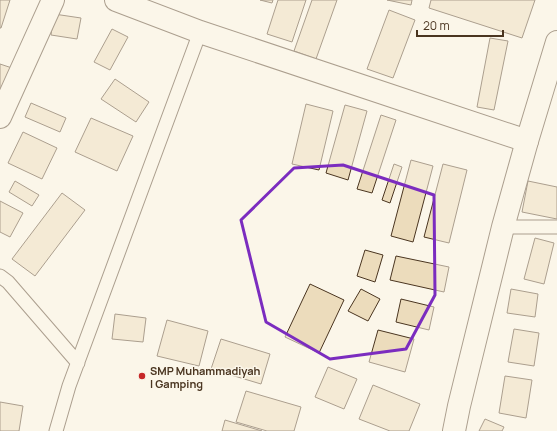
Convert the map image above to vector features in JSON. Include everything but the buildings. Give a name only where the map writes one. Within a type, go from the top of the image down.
[{"type":"street","points":[[0,117],[52,0]]},
{"type":"street","points":[[116,0],[200,32],[527,141]]},
{"type":"street","points":[[454,431],[503,227],[557,42]]},
{"type":"lane","points":[[56,431],[69,386],[200,32]]},
{"type":"lane","points":[[503,227],[557,227]]},
{"type":"lane","points":[[0,276],[8,282],[78,362]]},
{"type":"highlighted area","points":[[343,165],[434,195],[435,295],[406,349],[330,359],[266,322],[241,220],[294,168]]},
{"type":"place","name":"SMP Muhammadiyah I Gamping","points":[[142,376]]}]
